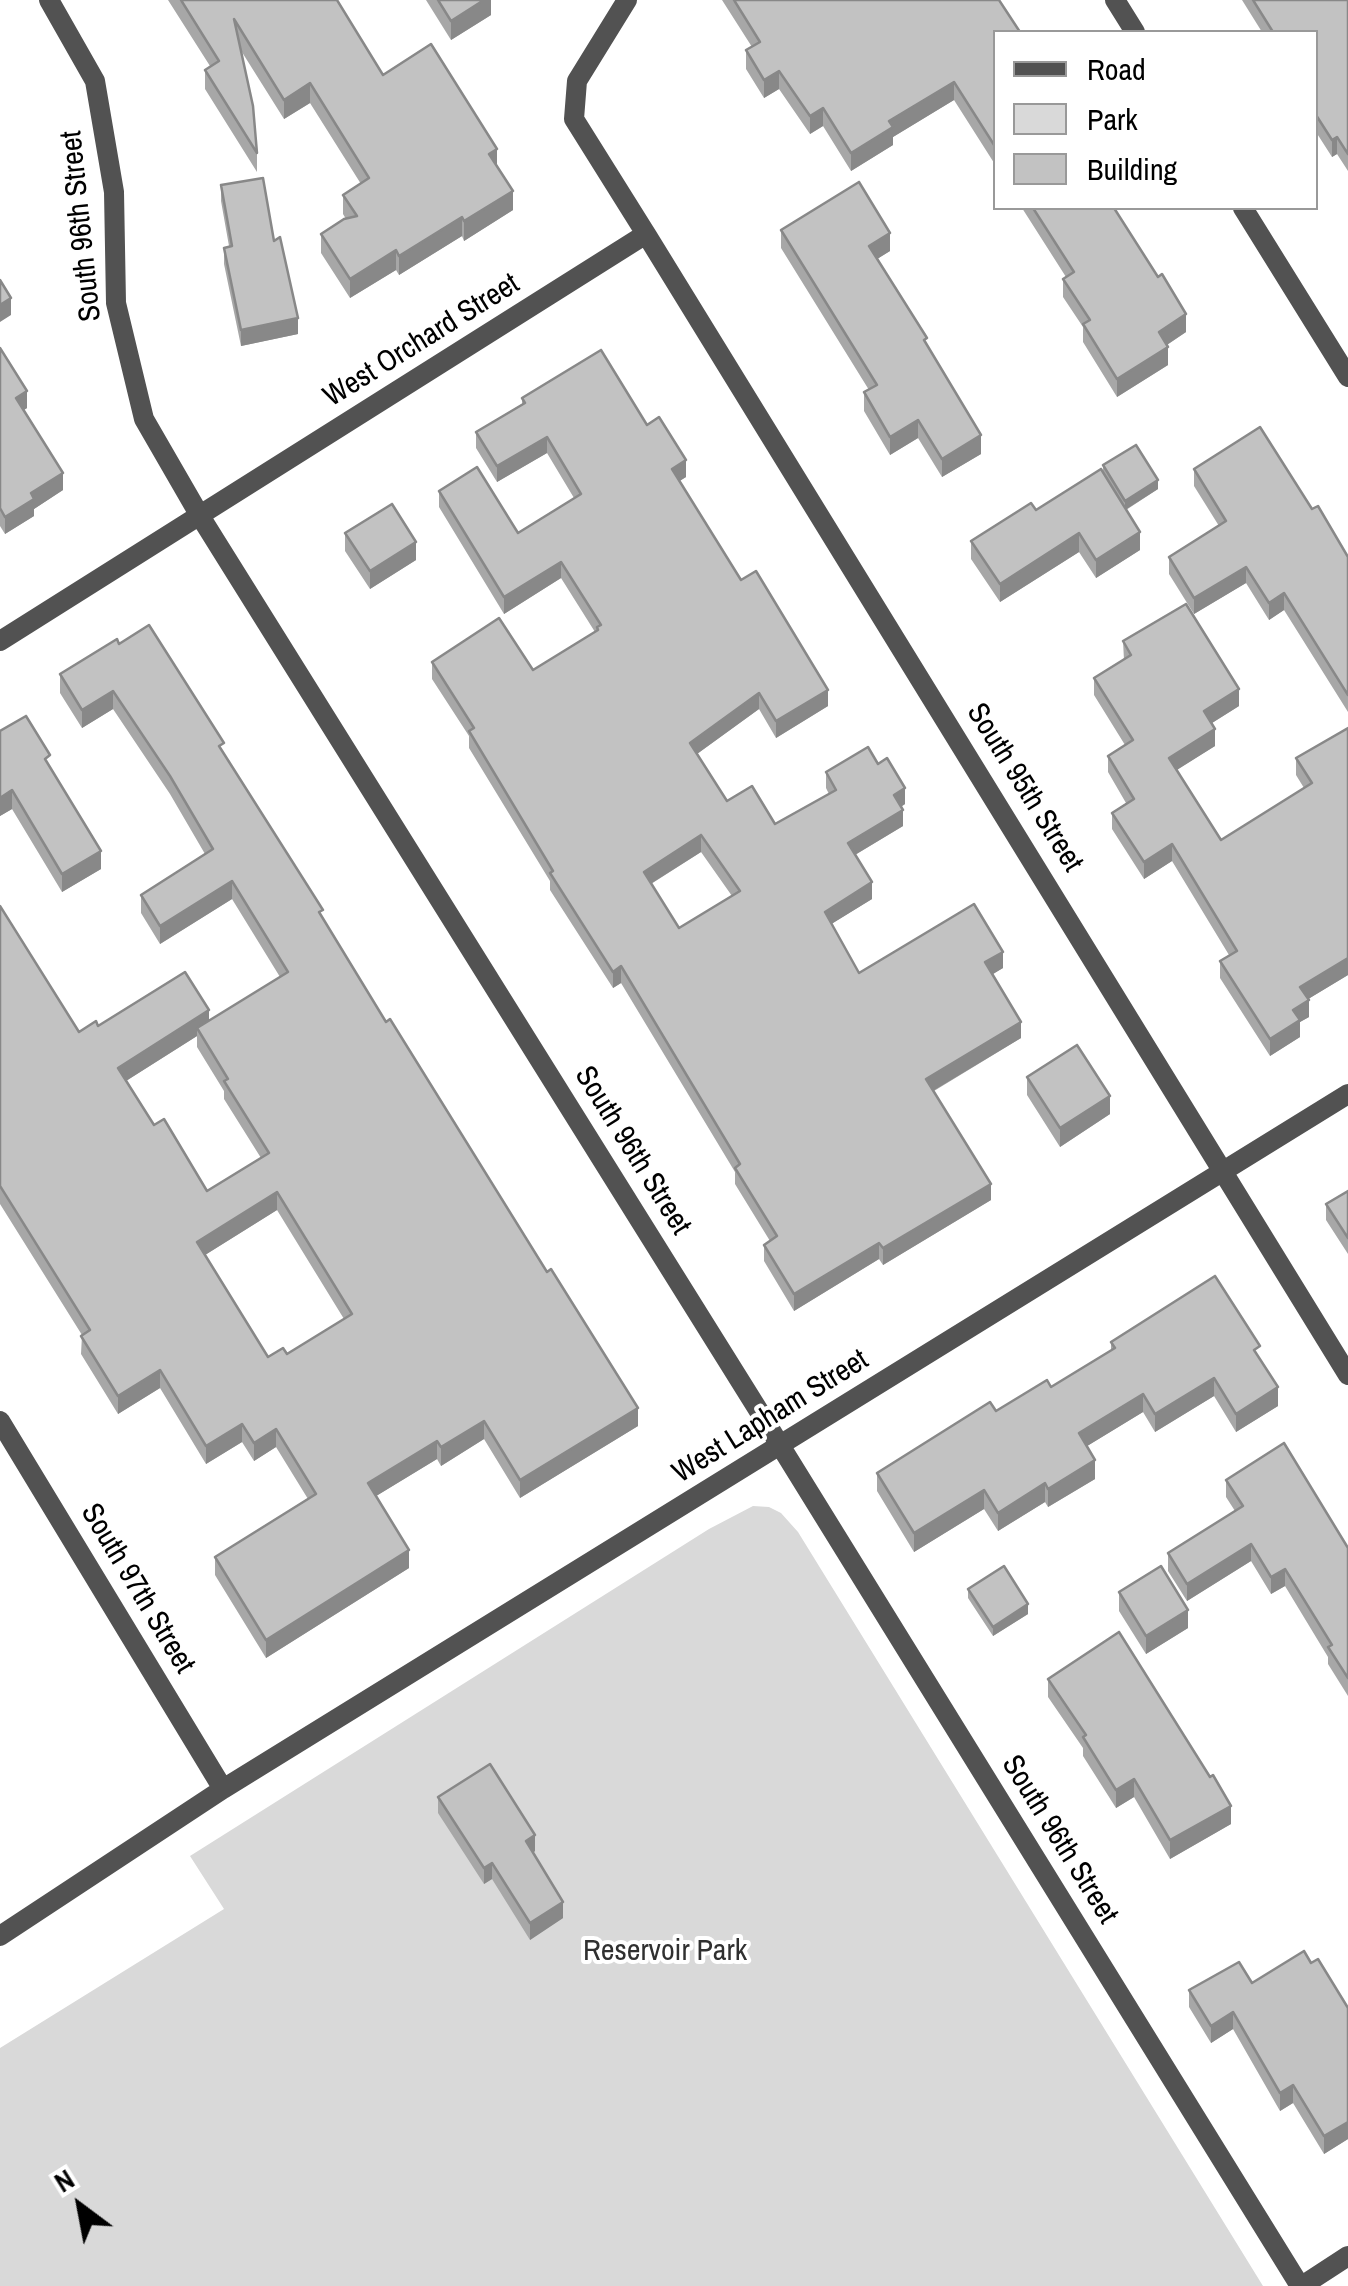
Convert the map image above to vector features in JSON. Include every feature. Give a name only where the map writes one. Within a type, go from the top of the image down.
[{"type":"street","name":"South 96th Street","points":[[49,0],[95,81],[114,192],[116,303],[144,418],[200,516],[1301,2286]]},
{"type":"street","points":[[627,0],[576,81],[574,118],[646,234]]},
{"type":"street","points":[[1115,0],[1134,30]]},
{"type":"street","points":[[1245,210],[1348,377]]},
{"type":"street","name":"West Orchard Street","points":[[0,641],[646,234]]},
{"type":"street","name":"South 95th Street","points":[[646,234],[1348,1375]]},
{"type":"street","name":"West Lapham Street","points":[[0,1936],[223,1789],[1348,1094]]},
{"type":"street","name":"South 97th Street","points":[[0,1421],[223,1789]]},
{"type":"street","points":[[1301,2286],[1348,2256]]},
{"type":"green space","name":"Reservoir Park","points":[[753,1506],[781,1513],[798,1532],[1263,2286],[0,2286],[0,2048],[224,1909],[190,1856],[709,1529]]},
{"type":"building","points":[[181,0],[337,0],[383,75],[431,44],[497,149],[489,154],[513,191],[399,256],[396,250],[350,279],[321,234],[344,219],[357,216],[343,195],[369,178],[310,83],[284,100],[234,19],[253,106],[257,153],[205,70],[219,61]]},
{"type":"building","points":[[438,0],[484,0],[451,21]]},
{"type":"building","points":[[734,0],[999,0],[1019,30],[993,30],[993,143],[954,82],[889,121],[893,127],[851,153],[823,108],[810,116],[779,71],[764,80],[746,50],[760,42]]},
{"type":"building","points":[[1253,0],[1348,0],[1348,154],[1337,137],[1332,140],[1318,118],[1318,30],[1272,30]]},
{"type":"building","points":[[263,178],[274,241],[280,237],[298,318],[241,330],[224,248],[232,246],[221,185]]},
{"type":"building","points":[[859,182],[890,233],[869,246],[981,435],[942,459],[918,420],[890,437],[864,392],[877,385],[781,230]]},
{"type":"building","points":[[1034,210],[1115,210],[1186,314],[1159,332],[1168,347],[1117,379],[1083,324],[1090,320],[1063,279],[1074,272]]},
{"type":"building","points":[[0,280],[11,298],[0,305]]},
{"type":"building","points":[[0,348],[27,391],[16,398],[63,473],[31,493],[34,499],[5,517],[0,508]]},
{"type":"building","points":[[601,350],[647,425],[659,417],[686,460],[672,469],[741,580],[756,571],[828,690],[776,721],[759,693],[690,743],[727,801],[752,786],[775,824],[836,790],[826,772],[868,747],[878,764],[887,758],[905,788],[894,795],[903,810],[848,843],[872,882],[825,912],[859,973],[974,904],[1003,952],[985,962],[1021,1022],[926,1079],[991,1184],[883,1248],[879,1243],[794,1294],[764,1245],[777,1236],[735,1168],[740,1164],[621,966],[613,972],[550,873],[553,871],[469,731],[474,728],[432,662],[499,618],[533,670],[601,625],[561,562],[504,597],[439,491],[477,467],[518,533],[581,494],[547,437],[497,466],[476,432],[525,403],[522,398]],"holes":[[[701,835],[740,891],[679,928],[644,872]]]},
{"type":"building","points":[[1260,427],[1312,509],[1318,506],[1348,557],[1348,695],[1284,593],[1269,603],[1246,567],[1194,598],[1169,557],[1226,521],[1194,469]]},
{"type":"building","points":[[1136,445],[1158,480],[1125,501],[1103,465]]},
{"type":"building","points":[[1101,469],[1140,532],[1096,560],[1079,533],[1000,584],[971,541],[1031,503],[1036,510]]},
{"type":"building","points":[[392,504],[416,542],[370,571],[345,533]]},
{"type":"building","points":[[1186,604],[1239,689],[1204,711],[1215,729],[1169,758],[1221,840],[1312,783],[1296,758],[1348,728],[1348,958],[1300,987],[1309,1000],[1293,1010],[1300,1020],[1270,1039],[1220,961],[1237,951],[1172,844],[1144,862],[1112,813],[1134,799],[1108,756],[1133,740],[1094,678],[1131,655],[1123,641]]},
{"type":"building","points":[[149,625],[224,743],[219,746],[323,910],[319,912],[386,1022],[390,1019],[547,1272],[551,1269],[638,1408],[520,1480],[484,1421],[441,1447],[437,1441],[368,1483],[409,1550],[266,1640],[215,1557],[316,1494],[276,1429],[254,1443],[242,1424],[206,1446],[160,1370],[118,1396],[81,1336],[90,1330],[0,1186],[0,906],[79,1032],[96,1021],[98,1026],[185,972],[209,1010],[118,1068],[154,1125],[164,1119],[207,1191],[269,1153],[224,1081],[228,1079],[197,1028],[288,972],[232,881],[160,926],[141,895],[213,849],[113,691],[82,710],[60,674],[117,639],[119,644]],"holes":[[[277,1192],[352,1314],[287,1354],[283,1348],[268,1357],[197,1242]]]},
{"type":"building","points":[[26,716],[50,755],[45,759],[101,851],[62,874],[12,790],[0,798],[0,731]]},
{"type":"building","points":[[1077,1045],[1110,1096],[1060,1128],[1027,1077]]},
{"type":"building","points":[[1348,1191],[1348,1238],[1326,1204]]},
{"type":"building","points":[[1215,1276],[1260,1346],[1254,1350],[1278,1387],[1236,1414],[1214,1378],[1155,1414],[1143,1394],[1079,1433],[1095,1460],[1048,1489],[1045,1483],[998,1513],[984,1490],[914,1533],[877,1473],[990,1402],[996,1411],[1047,1380],[1051,1387],[1115,1348],[1111,1342]]},
{"type":"building","points":[[1284,1443],[1348,1548],[1348,1678],[1285,1569],[1271,1577],[1251,1544],[1187,1584],[1168,1553],[1243,1506],[1226,1480]]},
{"type":"building","points":[[1004,1566],[1028,1604],[993,1627],[968,1589]]},
{"type":"building","points":[[1161,1566],[1188,1610],[1146,1636],[1119,1592]]},
{"type":"building","points":[[1119,1632],[1231,1806],[1170,1840],[1134,1779],[1116,1790],[1083,1737],[1086,1735],[1048,1679]]},
{"type":"building","points":[[490,1764],[535,1835],[526,1841],[563,1902],[530,1923],[492,1863],[484,1868],[438,1797]]},
{"type":"building","points":[[1304,1951],[1311,1963],[1318,1959],[1348,2008],[1348,2122],[1324,2136],[1293,2085],[1280,2093],[1233,2012],[1211,2026],[1189,1990],[1239,1962],[1252,1983]]}]
